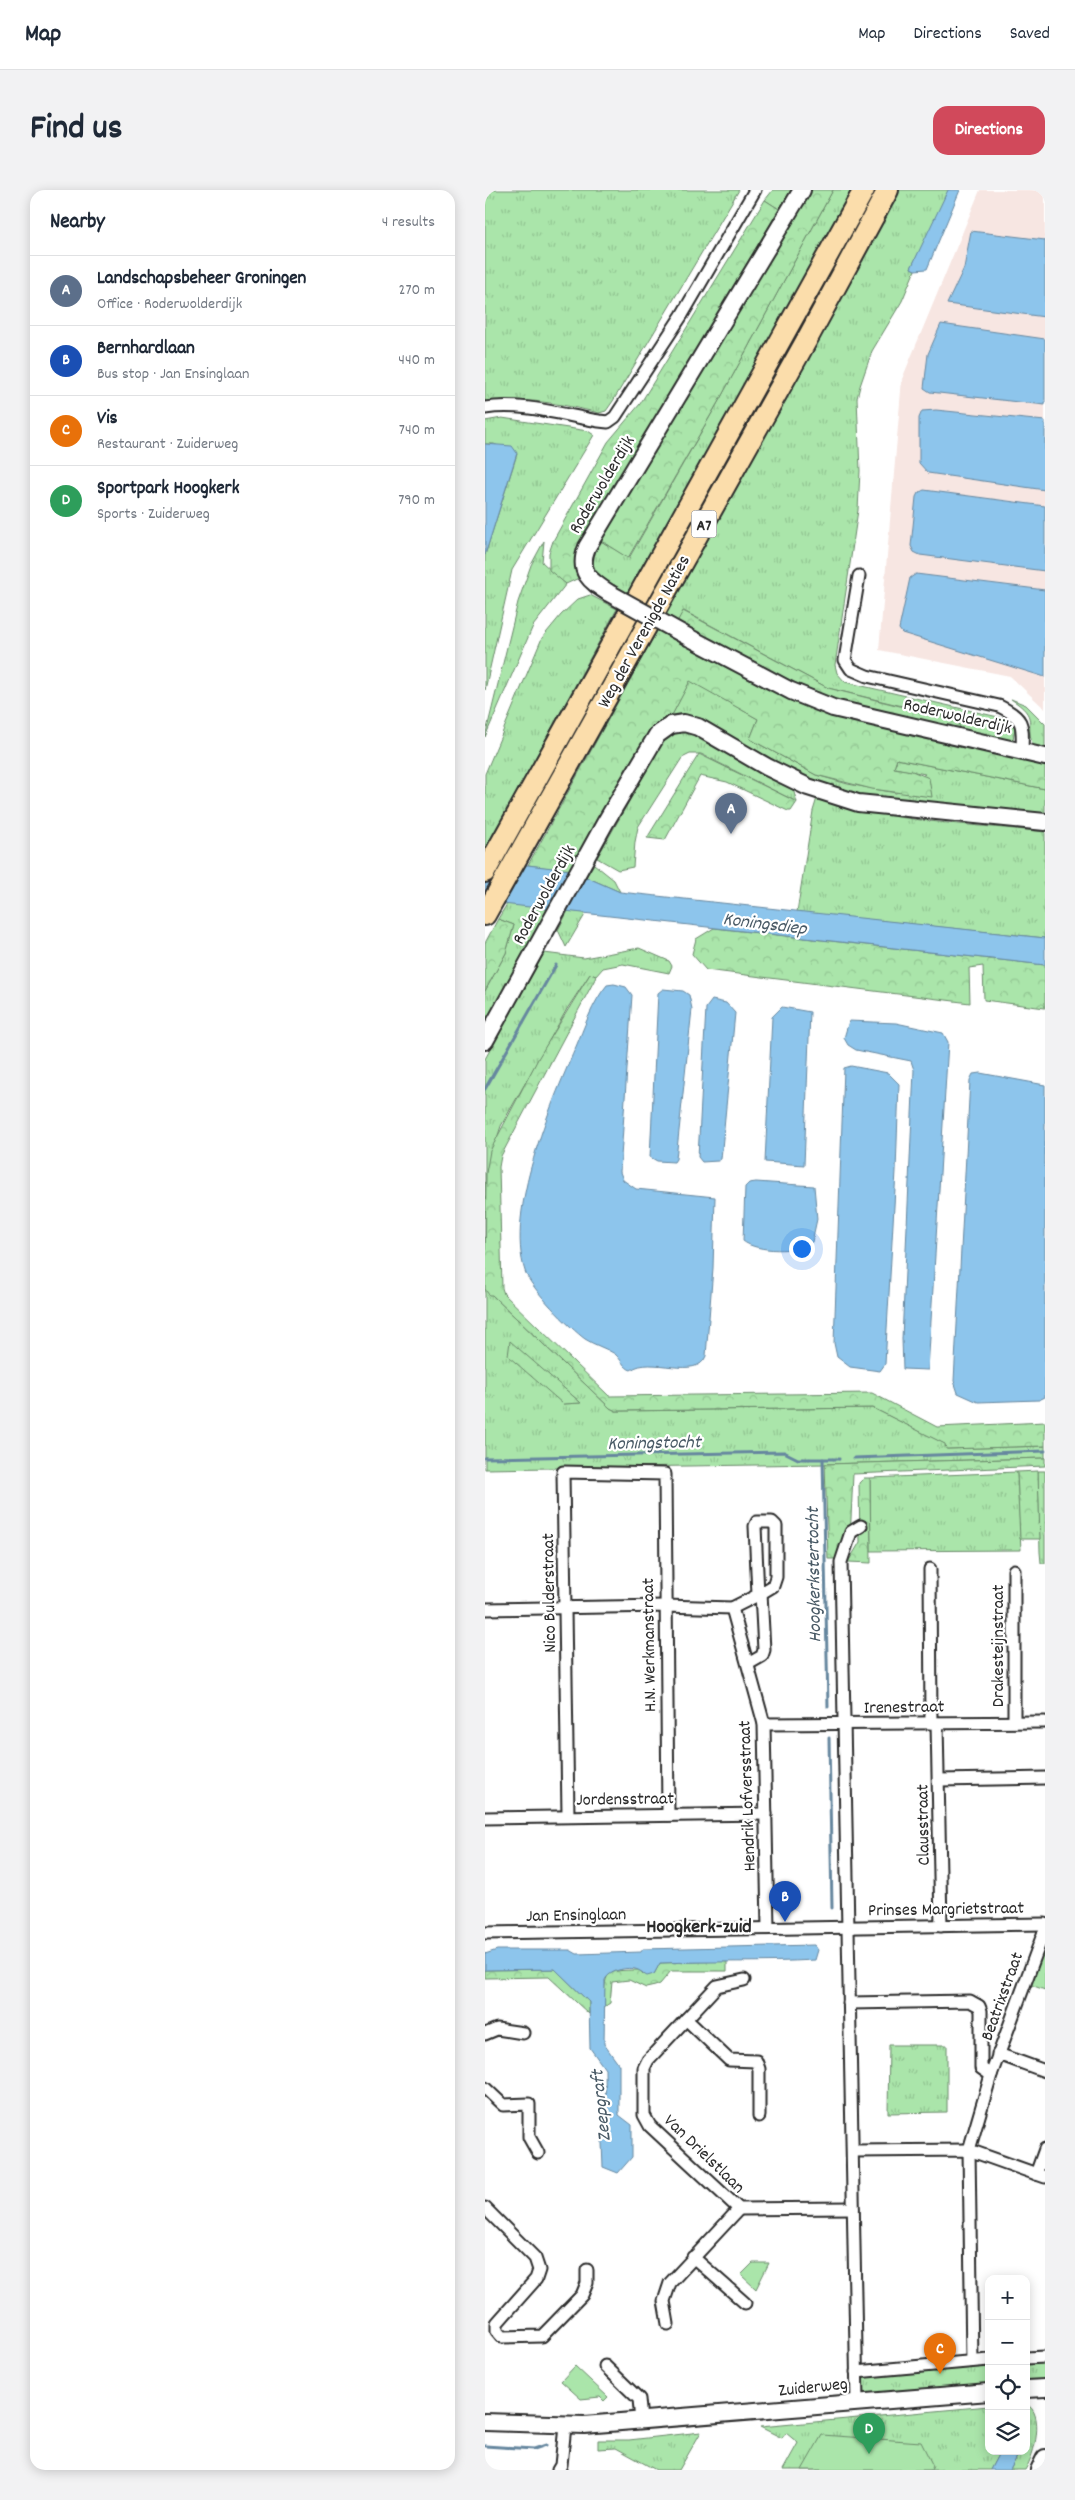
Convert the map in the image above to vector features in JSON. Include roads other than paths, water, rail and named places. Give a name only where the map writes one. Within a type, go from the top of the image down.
[{"type":"highway","name":"Weg der Verenigde Naties","points":[[485,872],[864,190]]},
{"type":"highway","name":"Weg der Verenigde Naties","points":[[487,912],[888,190]]},
{"type":"street","name":"Roderwolderdijk","points":[[485,408],[497,406],[526,408],[608,422],[615,417],[682,314],[755,190]]},
{"type":"street","name":"Roderwolderdijk","points":[[802,190],[587,548],[583,558],[587,576],[609,593],[690,638],[791,691],[833,708],[1022,750],[1045,757]]},
{"type":"street","name":"Roderwolderdijk","points":[[859,576],[845,660],[851,669],[867,676],[999,706],[1016,714],[1023,727],[1022,750]]},
{"type":"street","name":"Roderwolderdijk","points":[[485,1041],[657,735],[671,725],[683,723],[698,727],[767,767],[807,787],[841,798],[906,810],[1045,822]]},
{"type":"street","name":"Nico Bulderstraat","points":[[568,1816],[563,1472],[665,1474]]},
{"type":"street","name":"H.N. Werkmanstraat","points":[[665,1474],[668,1815]]},
{"type":"street","points":[[485,1609],[665,1606],[732,1608],[759,1594],[773,1586],[776,1577],[776,1526],[772,1522],[757,1522],[755,1526],[759,1594],[764,1650],[763,1656],[748,1664]]},
{"type":"street","points":[[857,2402],[841,1562],[851,1532],[861,1526]]},
{"type":"street","name":"Clausstraat","points":[[930,1568],[934,1723],[939,1780],[941,1926]]},
{"type":"street","name":"Drakesteijnstraat","points":[[1014,1570],[1014,1721]]},
{"type":"street","name":"Hendrik Lofversstraat","points":[[732,1608],[764,1724],[769,1928]]},
{"type":"street","name":"Irenestraat","points":[[764,1724],[845,1725],[1045,1722]]},
{"type":"street","points":[[939,1780],[1045,1778]]},
{"type":"street","name":"Jordensstraat","points":[[485,1818],[766,1814]]},
{"type":"street","name":"Prinses Margrietstraat","points":[[847,1926],[1045,1924]]},
{"type":"street","name":"Jan Ensinglaan","points":[[485,1933],[847,1926]]},
{"type":"street","name":"Beatrixstraat","points":[[972,2361],[969,2150],[998,2054],[1045,1929]]},
{"type":"street","name":"Van Drielstlaan","points":[[744,1980],[717,1986],[648,2060],[644,2068],[644,2115],[650,2126],[739,2209],[853,2208]]},
{"type":"street","points":[[849,2002],[970,2001],[975,2003],[981,2011],[981,2068],[991,2075]]},
{"type":"street","points":[[686,2019],[729,2060],[756,2061],[759,2069],[759,2116]]},
{"type":"street","points":[[485,2034],[497,2028],[523,2034]]},
{"type":"street","points":[[998,2054],[1045,2071]]},
{"type":"street","points":[[487,2094],[503,2105],[529,2104],[529,2137],[538,2153]]},
{"type":"street","points":[[853,2151],[969,2150],[1041,2176],[1045,2149]]},
{"type":"street","points":[[485,2208],[535,2258],[538,2266],[536,2279],[497,2323],[497,2331],[502,2336],[542,2336],[582,2294],[587,2283],[587,2270]]},
{"type":"street","name":"Van Drielstlaan","points":[[668,2324],[664,2301],[670,2283],[739,2209]]},
{"type":"street","points":[[693,2257],[745,2302]]},
{"type":"street","points":[[1030,2358],[1045,2357]]},
{"type":"street","name":"Zuiderweg","points":[[856,2372],[985,2360]]},
{"type":"street","points":[[605,2366],[639,2399],[641,2421]]},
{"type":"street","points":[[1030,2390],[1045,2388]]},
{"type":"street","name":"Zuiderweg","points":[[485,2422],[565,2426],[985,2392]]},
{"type":"street","points":[[558,2470],[561,2465],[565,2426]]},
{"type":"street","points":[[1039,2470],[1045,2458]]},
{"type":"water","points":[[948,190],[960,190],[927,269],[915,270],[911,268]]},
{"type":"water","points":[[971,231],[1045,240],[1045,317],[947,304],[964,268]]},
{"type":"water","points":[[941,324],[1045,339],[1045,405],[930,392],[924,388],[928,354]]},
{"type":"water","points":[[936,410],[1045,421],[1045,490],[928,473],[919,463],[919,418],[922,411]]},
{"type":"water","points":[[485,444],[512,446],[517,453],[485,555]]},
{"type":"water","points":[[924,490],[1045,506],[1045,571],[920,555],[914,552],[911,546],[916,497],[918,493]]},
{"type":"water","points":[[916,574],[1045,590],[1045,677],[902,633],[899,629],[910,578]]},
{"type":"water","name":"Koningsdiep","points":[[485,860],[570,870],[620,892],[1045,938],[1045,965],[485,902]]},
{"type":"water","points":[[614,984],[626,987],[632,995],[620,1172],[623,1180],[636,1189],[715,1197],[713,1268],[706,1356],[701,1363],[693,1367],[649,1365],[639,1366],[631,1370],[615,1354],[585,1339],[551,1307],[534,1287],[525,1271],[520,1247],[521,1219],[526,1189],[543,1128],[589,1016],[607,985]]},
{"type":"water","points":[[663,989],[683,991],[689,995],[692,1009],[676,1159],[674,1162],[657,1161],[650,1157],[658,993]]},
{"type":"water","points":[[712,1000],[726,1003],[735,1013],[721,1159],[718,1161],[702,1162],[698,1157],[706,1008]]},
{"type":"water","points":[[782,1007],[810,1012],[804,1165],[765,1162],[772,1017]]},
{"type":"water","points":[[849,1021],[896,1023],[943,1033],[948,1042],[928,1370],[903,1369],[902,1339],[914,1070],[911,1061],[856,1050],[848,1045],[844,1038]]},
{"type":"water","points":[[851,1066],[888,1073],[899,1084],[885,1364],[880,1371],[850,1367],[837,1357],[834,1343],[844,1068]]},
{"type":"water","points":[[980,1073],[1045,1085],[1045,1397],[1039,1400],[978,1402],[958,1393],[954,1381],[970,1080],[973,1074]]},
{"type":"water","points":[[749,1183],[814,1186],[817,1219],[812,1242],[798,1248],[777,1250],[749,1245],[743,1241],[745,1187]]},
{"type":"water","points":[[814,1945],[818,1950],[815,1960],[660,1963],[654,1974],[647,1976],[641,1971],[631,1968],[615,1971],[607,1976],[605,1980],[604,2044],[619,2065],[619,2115],[632,2125],[632,2157],[618,2173],[603,2167],[602,2143],[606,2129],[605,2069],[590,2048],[589,2002],[555,1969],[485,1970],[485,1954],[497,1950],[570,1950],[577,1954],[641,1952],[643,1949]]},
{"type":"water","points":[[998,2455],[1018,2455],[1010,2470],[990,2470]]},
{"type":"waterway","points":[[485,1089],[556,965]]},
{"type":"waterway","name":"Hoogkerkstertocht","points":[[854,1458],[1045,1451]]},
{"type":"waterway","name":"Koningstocht","points":[[485,1458],[784,1452],[798,1459],[823,1459]]},
{"type":"waterway","name":"Hoogkerkstertocht","points":[[828,1707],[823,1459],[839,1459]]},
{"type":"waterway","name":"Hoogkerkstertocht","points":[[829,1738],[832,1908]]},
{"type":"waterway","points":[[485,2446],[534,2449],[546,2445]]},
{"type":"place","name":"Landschapsbeheer Groningen","points":[[731,834]]},
{"type":"place","name":"Bernhardlaan","points":[[785,1922]]},
{"type":"place","name":"Vis","points":[[940,2374]]},
{"type":"place","name":"Sportpark Hoogkerk","points":[[869,2454]]},
{"type":"district","name":"Hoogkerk-zuid","points":[[699,1925]]},
{"type":"water label","name":"Zeepgraft","points":[[599,2106]]}]
